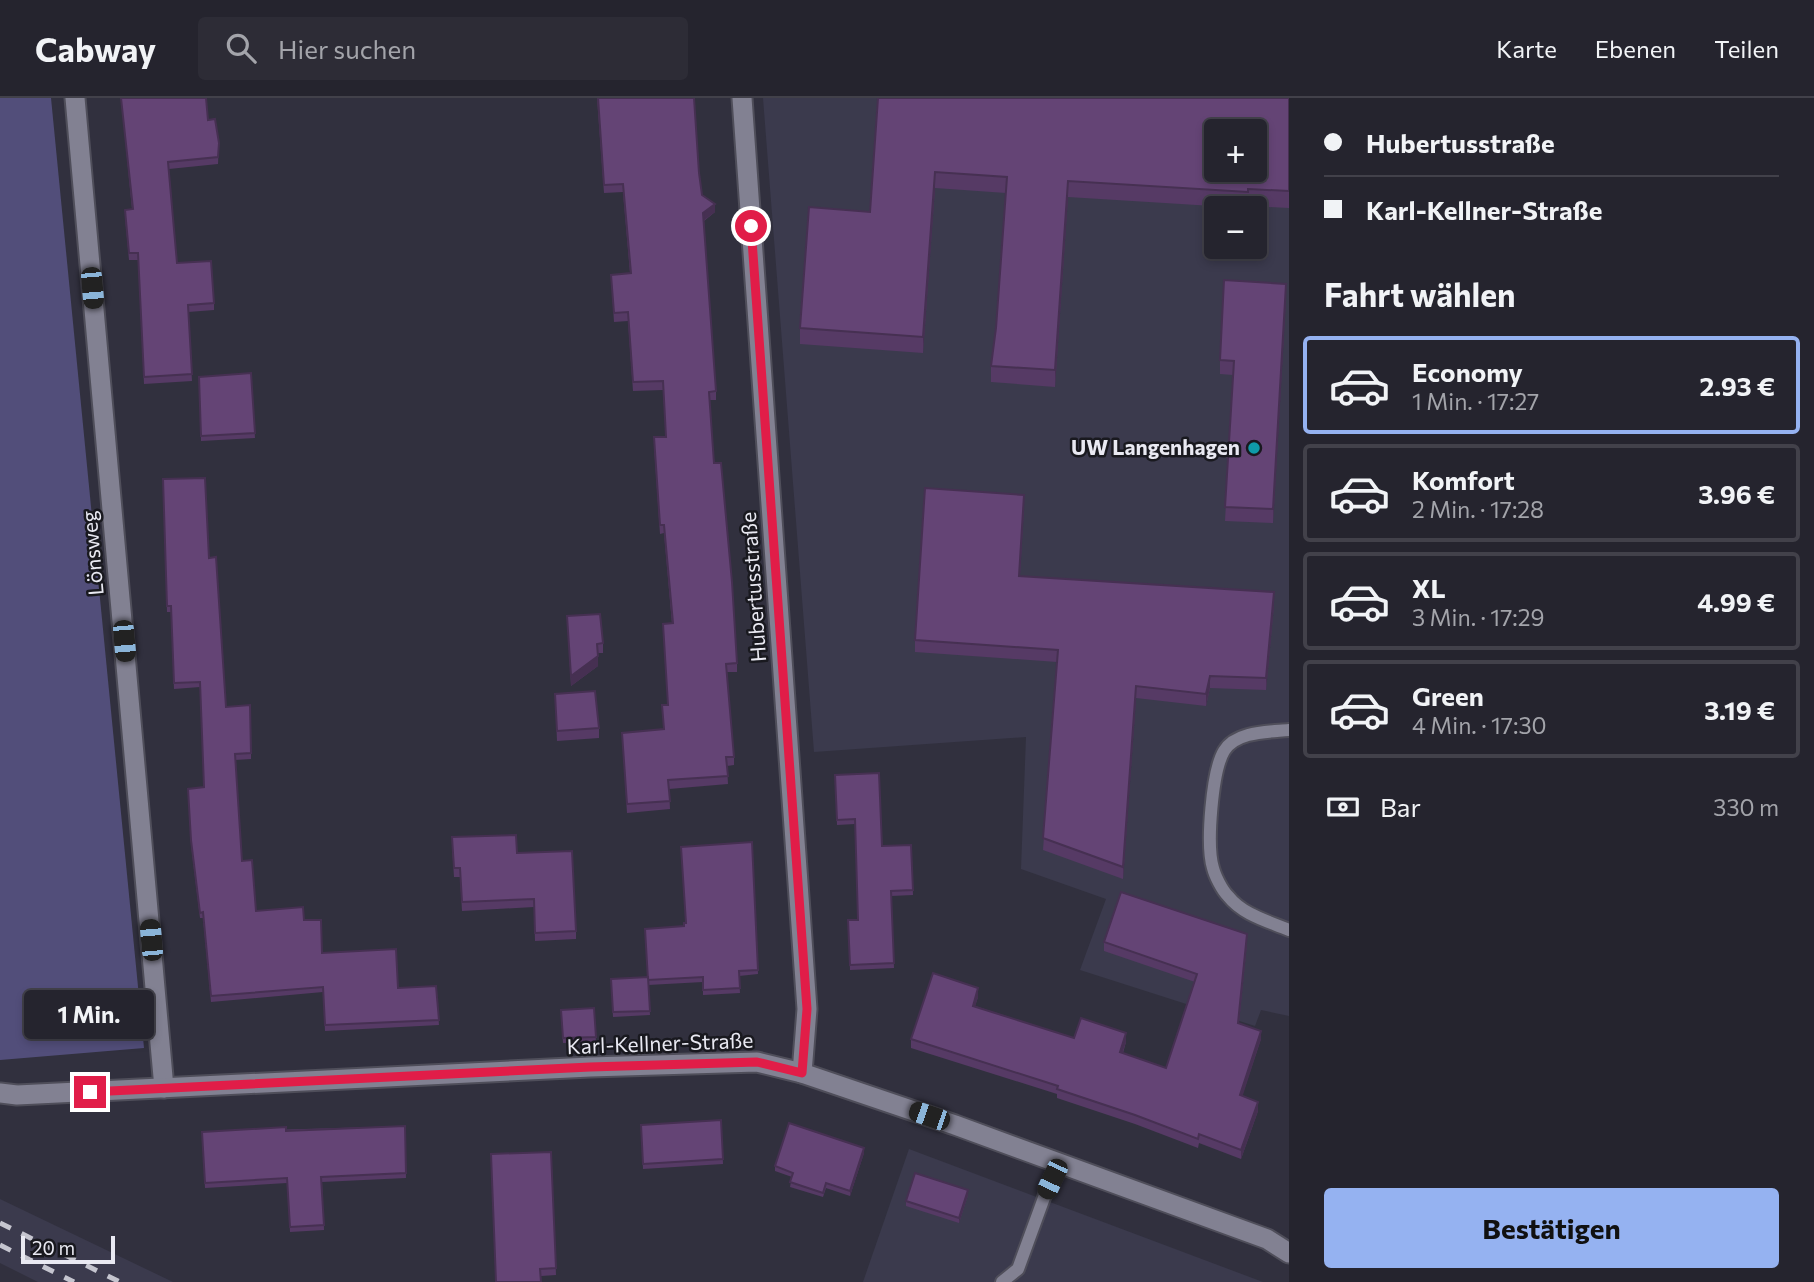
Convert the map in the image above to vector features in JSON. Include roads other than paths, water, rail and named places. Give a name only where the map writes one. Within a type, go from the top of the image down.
[{"type":"street","name":"Lönsweg","points":[[75,98],[164,1088]]},
{"type":"street","name":"Hubertusstraße","points":[[742,98],[807,1009],[802,1073]]},
{"type":"street","name":"Karl-Kellner-Straße","points":[[0,1093],[17,1096],[590,1067],[757,1062],[802,1073],[955,1125],[1267,1239],[1289,1252]]},
{"type":"lane","points":[[1289,730],[1243,736],[1225,750],[1214,785],[1210,836],[1213,868],[1228,896],[1250,915],[1289,930]]},
{"type":"lane","points":[[1002,1282],[1018,1269],[1059,1163]]},
{"type":"railway","points":[[0,1223],[120,1282]]},
{"type":"railway","points":[[0,1245],[74,1282]]},
{"type":"place","name":"UW Langenhagen","points":[[1254,448]]}]
